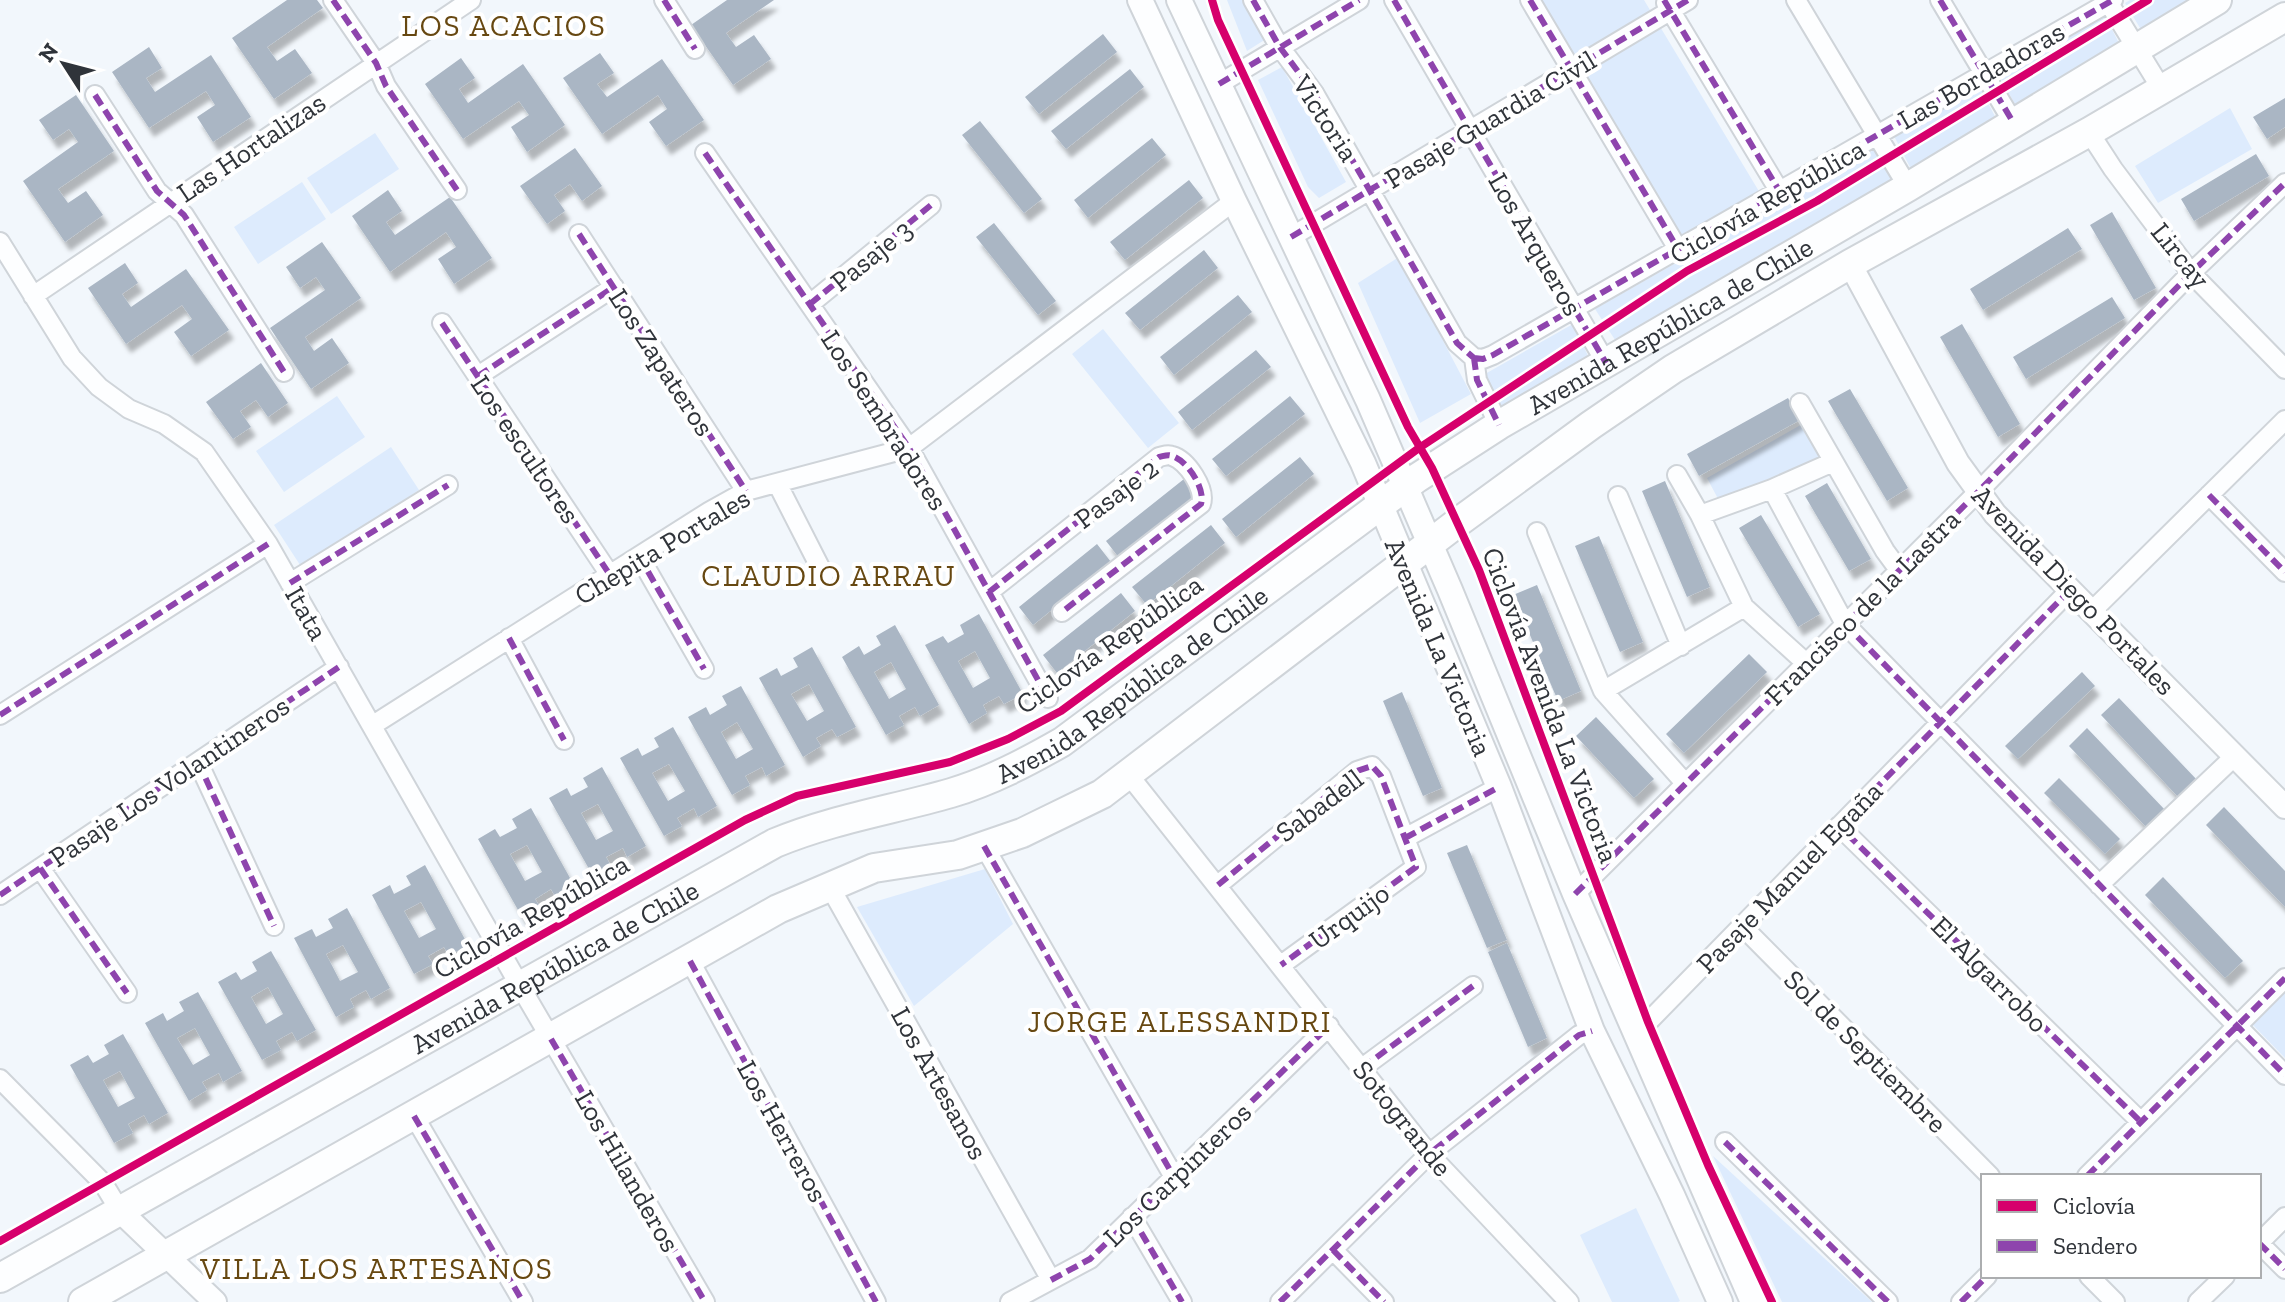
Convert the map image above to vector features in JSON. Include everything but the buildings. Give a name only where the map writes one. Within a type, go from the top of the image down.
[{"type":"main road","name":"Avenida La Victoria","points":[[1140,0],[1234,201],[1363,463],[1499,787],[1592,1031],[1720,1302]]},
{"type":"main road","name":"Avenida La Victoria","points":[[1179,0],[1352,364],[1575,894],[1753,1302]]},
{"type":"main road","name":"Avenida República de Chile","points":[[0,1278],[775,843],[834,821],[954,792],[1033,759],[1091,723],[1405,487],[1499,425],[1908,187],[2217,0]]},
{"type":"main road","name":"Avenida República de Chile","points":[[83,1302],[778,909],[874,868],[958,855],[1022,833],[1102,794],[1403,564],[1567,442],[1673,369],[1850,264],[2089,132],[2285,17]]},
{"type":"street","points":[[333,0],[376,63],[386,86],[457,190]]},
{"type":"street","name":"Las Hortalizas","points":[[33,296],[471,0]]},
{"type":"street","points":[[664,0],[695,49]]},
{"type":"street","name":"Victoria","points":[[1253,0],[1279,46],[1314,93],[1457,343],[1474,358]]},
{"type":"street","points":[[1219,84],[1359,0]]},
{"type":"street","name":"Los Arqueros","points":[[1394,0],[1606,363]]},
{"type":"street","points":[[1530,0],[1678,249]]},
{"type":"street","name":"Pasaje Guardia Civil","points":[[1291,237],[1571,70],[1667,5],[1688,0]]},
{"type":"street","points":[[1796,0],[1908,187]]},
{"type":"street","points":[[1940,0],[2013,122]]},
{"type":"street","points":[[2110,1],[2161,88]]},
{"type":"street","name":"Las Bordadoras","points":[[1474,358],[1493,355],[2110,1]]},
{"type":"street","points":[[1667,5],[1780,192]]},
{"type":"street","points":[[95,95],[157,191],[184,215],[284,372]]},
{"type":"street","name":"Lircay","points":[[2089,132],[2191,273],[2285,369]]},
{"type":"street","name":"Los Sembradores","points":[[705,153],[909,448],[1048,698]]},
{"type":"street","name":"Francisco de la Lastra","points":[[1575,894],[1977,493],[2191,273],[2285,183]]},
{"type":"street","name":"Chepita Portales","points":[[373,725],[746,491],[909,448],[1234,201]]},
{"type":"street","name":"Pasaje 3","points":[[810,304],[931,205]]},
{"type":"street","name":"Los Zapateros","points":[[579,234],[746,491]]},
{"type":"street","name":"Itata","points":[[0,242],[72,358],[99,387],[129,409],[164,424],[204,452],[268,544],[551,1039]]},
{"type":"street","name":"Avenida Diego Portales","points":[[1850,264],[1977,493],[2285,807]]},
{"type":"street","points":[[478,376],[614,287]]},
{"type":"street","name":"Los escultores","points":[[442,323],[610,575]]},
{"type":"street","points":[[1474,358],[1477,380],[1499,425]]},
{"type":"street","points":[[1800,403],[1899,570]]},
{"type":"street","points":[[2092,611],[2285,420]]},
{"type":"street","name":"Pasaje 2","points":[[989,592],[1159,457],[1170,454],[1182,460],[1202,490],[1201,504],[1062,612]]},
{"type":"street","points":[[1700,515],[1772,489],[1833,462]]},
{"type":"street","points":[[1677,475],[1700,515],[1744,607],[1806,663]]},
{"type":"street","points":[[777,483],[824,575]]},
{"type":"street","points":[[290,583],[448,485]]},
{"type":"street","points":[[1772,489],[1845,624],[2285,1075]]},
{"type":"street","points":[[2209,495],[2285,572]]},
{"type":"street","points":[[1618,496],[1681,646]]},
{"type":"street","points":[[1537,532],[1603,691],[1685,783]]},
{"type":"street","points":[[0,715],[268,544]]},
{"type":"street","points":[[639,556],[704,669]]},
{"type":"street","name":"Pasaje Manuel Egaña","points":[[1632,1027],[1648,1022],[2070,590]]},
{"type":"street","points":[[1603,691],[1744,607]]},
{"type":"street","points":[[509,638],[564,740]]},
{"type":"street","name":"Pasaje Los Volantineros","points":[[0,895],[339,667]]},
{"type":"street","points":[[2099,885],[2235,756]]},
{"type":"street","points":[[198,762],[274,926]]},
{"type":"street","name":"Sabadell","points":[[1218,885],[1357,771],[1372,766],[1381,776],[1416,867]]},
{"type":"street","name":"Sotogrande","points":[[1128,774],[1429,1154],[1569,1302]]},
{"type":"street","points":[[1405,838],[1499,787]]},
{"type":"street","name":"El Algarrobo","points":[[1839,826],[2141,1122]]},
{"type":"street","points":[[984,846],[1174,1177]]},
{"type":"street","name":"Urquijo","points":[[1281,965],[1416,867]]},
{"type":"street","points":[[40,868],[127,993]]},
{"type":"street","name":"Los Artesanos","points":[[830,887],[1051,1280]]},
{"type":"street","name":"Sol de Septiembre","points":[[1742,926],[1988,1174]]},
{"type":"street","name":"Los Herreros","points":[[690,961],[876,1302]]},
{"type":"street","points":[[2089,1174],[2285,978]]},
{"type":"street","points":[[1362,1068],[1473,986]]},
{"type":"street","name":"Los Carpinteros","points":[[1010,1302],[1090,1259],[1329,1026]]},
{"type":"street","points":[[1280,1302],[1429,1154],[1579,1035],[1592,1031]]},
{"type":"street","name":"Los Hilanderos","points":[[551,1039],[705,1302]]},
{"type":"street","points":[[0,1079],[103,1183],[120,1211],[215,1302]]},
{"type":"street","points":[[414,1116],[523,1302]]},
{"type":"street","points":[[1725,1142],[1888,1302]]},
{"type":"street","points":[[1132,1217],[1182,1302]]},
{"type":"street","points":[[2261,1241],[2285,1217]]},
{"type":"street","points":[[2261,1245],[2285,1269]]},
{"type":"street","points":[[1333,1250],[1384,1302]]},
{"type":"street","points":[[1961,1302],[1985,1278]]},
{"type":"street","points":[[2091,1278],[2115,1302]]},
{"type":"street","points":[[2198,1302],[2223,1278]]},
{"type":"shaded area","points":[[1227,0],[1242,0],[1266,39],[1247,51]]},
{"type":"shaded area","points":[[1532,0],[1644,0],[1766,203],[1681,249]]},
{"type":"shaded area","points":[[2130,0],[2198,0],[2143,33],[2125,3]]},
{"type":"shaded area","points":[[2104,14],[2121,47],[2016,106],[1998,74]]},
{"type":"shaded area","points":[[1282,67],[1346,182],[1319,198],[1308,187],[1258,80]]},
{"type":"shaded area","points":[[1979,86],[1998,122],[1912,171],[1894,136]]},
{"type":"shaded area","points":[[2230,108],[2252,149],[2158,203],[2135,166]]},
{"type":"shaded area","points":[[375,133],[399,169],[331,214],[307,178]]},
{"type":"shaded area","points":[[1874,150],[1895,180],[1619,346],[1595,309]]},
{"type":"shaded area","points":[[302,182],[326,219],[258,264],[234,227]]},
{"type":"shaded area","points":[[1399,257],[1471,394],[1420,423],[1358,283]]},
{"type":"shaded area","points":[[1573,324],[1590,360],[1503,410],[1485,374]]},
{"type":"shaded area","points":[[1103,329],[1179,423],[1148,448],[1072,354]]},
{"type":"shaded area","points":[[337,396],[365,437],[284,492],[256,451]]},
{"type":"shaded area","points":[[1806,422],[1833,470],[1724,510],[1707,478]]},
{"type":"shaded area","points":[[391,447],[419,490],[302,568],[274,525]]},
{"type":"shaded area","points":[[985,869],[1013,924],[914,1006],[857,907]]},
{"type":"shaded area","points":[[2285,990],[2285,1058],[2251,1023]]},
{"type":"shaded area","points":[[1713,1156],[1872,1302],[1782,1302]]},
{"type":"shaded area","points":[[1636,1208],[1678,1302],[1612,1302],[1580,1235]]},
{"type":"marked path","points":[[333,0],[376,63],[386,86],[457,190]]},
{"type":"marked path","points":[[664,0],[695,49]]},
{"type":"marked path","points":[[1253,0],[1279,46],[1314,93],[1457,343],[1474,358]]},
{"type":"marked path","points":[[1219,84],[1359,0]]},
{"type":"marked path","points":[[1394,0],[1606,363]]},
{"type":"marked path","points":[[1530,0],[1678,249]]},
{"type":"marked path","points":[[1664,0],[1780,192]]},
{"type":"marked path","points":[[1291,237],[1688,0]]},
{"type":"marked path","points":[[1940,0],[2013,122]]},
{"type":"marked path","points":[[1474,358],[1493,355],[2113,0]]},
{"type":"marked path","points":[[95,95],[157,191],[184,215],[284,372]]},
{"type":"marked path","points":[[705,153],[909,448],[1048,698]]},
{"type":"marked path","points":[[1575,894],[1977,493],[2191,273],[2285,183]]},
{"type":"marked path","points":[[810,304],[931,205]]},
{"type":"marked path","points":[[579,234],[746,491]]},
{"type":"marked path","points":[[478,376],[614,287]]},
{"type":"marked path","points":[[442,323],[610,575]]},
{"type":"marked path","points":[[1474,358],[1477,380],[1499,425]]},
{"type":"marked path","points":[[989,592],[1159,457],[1170,455],[1184,463],[1198,483],[1201,504],[1062,612]]},
{"type":"marked path","points":[[290,583],[448,485]]},
{"type":"marked path","points":[[2209,495],[2285,572]]},
{"type":"marked path","points":[[0,715],[268,544]]},
{"type":"marked path","points":[[639,556],[704,669]]},
{"type":"marked path","points":[[2070,590],[1839,826],[2141,1122]]},
{"type":"marked path","points":[[1845,624],[2285,1075]]},
{"type":"marked path","points":[[509,638],[564,740]]},
{"type":"marked path","points":[[0,895],[339,667]]},
{"type":"marked path","points":[[198,762],[274,926]]},
{"type":"marked path","points":[[1218,885],[1357,771],[1372,766],[1381,776],[1416,867],[1281,965]]},
{"type":"marked path","points":[[1405,838],[1499,787]]},
{"type":"marked path","points":[[984,846],[1174,1177]]},
{"type":"marked path","points":[[40,868],[127,993]]},
{"type":"marked path","points":[[690,961],[876,1302]]},
{"type":"marked path","points":[[2089,1174],[2285,978]]},
{"type":"marked path","points":[[1362,1068],[1473,986]]},
{"type":"marked path","points":[[1051,1280],[1090,1259],[1329,1026]]},
{"type":"marked path","points":[[1280,1302],[1429,1154],[1579,1035],[1592,1031]]},
{"type":"marked path","points":[[551,1039],[705,1302]]},
{"type":"marked path","points":[[414,1116],[523,1302]]},
{"type":"marked path","points":[[1725,1142],[1888,1302]]},
{"type":"marked path","points":[[1132,1217],[1182,1302]]},
{"type":"marked path","points":[[2261,1245],[2285,1269]]},
{"type":"marked path","points":[[1333,1250],[1384,1302]]},
{"type":"marked path","points":[[1961,1302],[1985,1278]]},
{"type":"cycle path","name":"Ciclovía Avenida La Victoria","points":[[1212,0],[1218,20],[1408,427],[1432,468],[1479,570],[1648,1022],[1708,1165],[1772,1302]]},
{"type":"cycle path","name":"Ciclovía República","points":[[0,1241],[745,820],[797,796],[950,762],[1008,739],[1061,711],[1419,448],[1687,271],[1817,201],[2148,0]]},
{"type":"district","name":"LOS ACACIOS","points":[[504,26]]},
{"type":"district","name":"CLAUDIO ARRAU","points":[[829,576]]},
{"type":"district","name":"JORGE ALESSANDRI","points":[[1180,1022]]},
{"type":"district","name":"VILLA LOS ARTESANOS","points":[[377,1269]]}]
